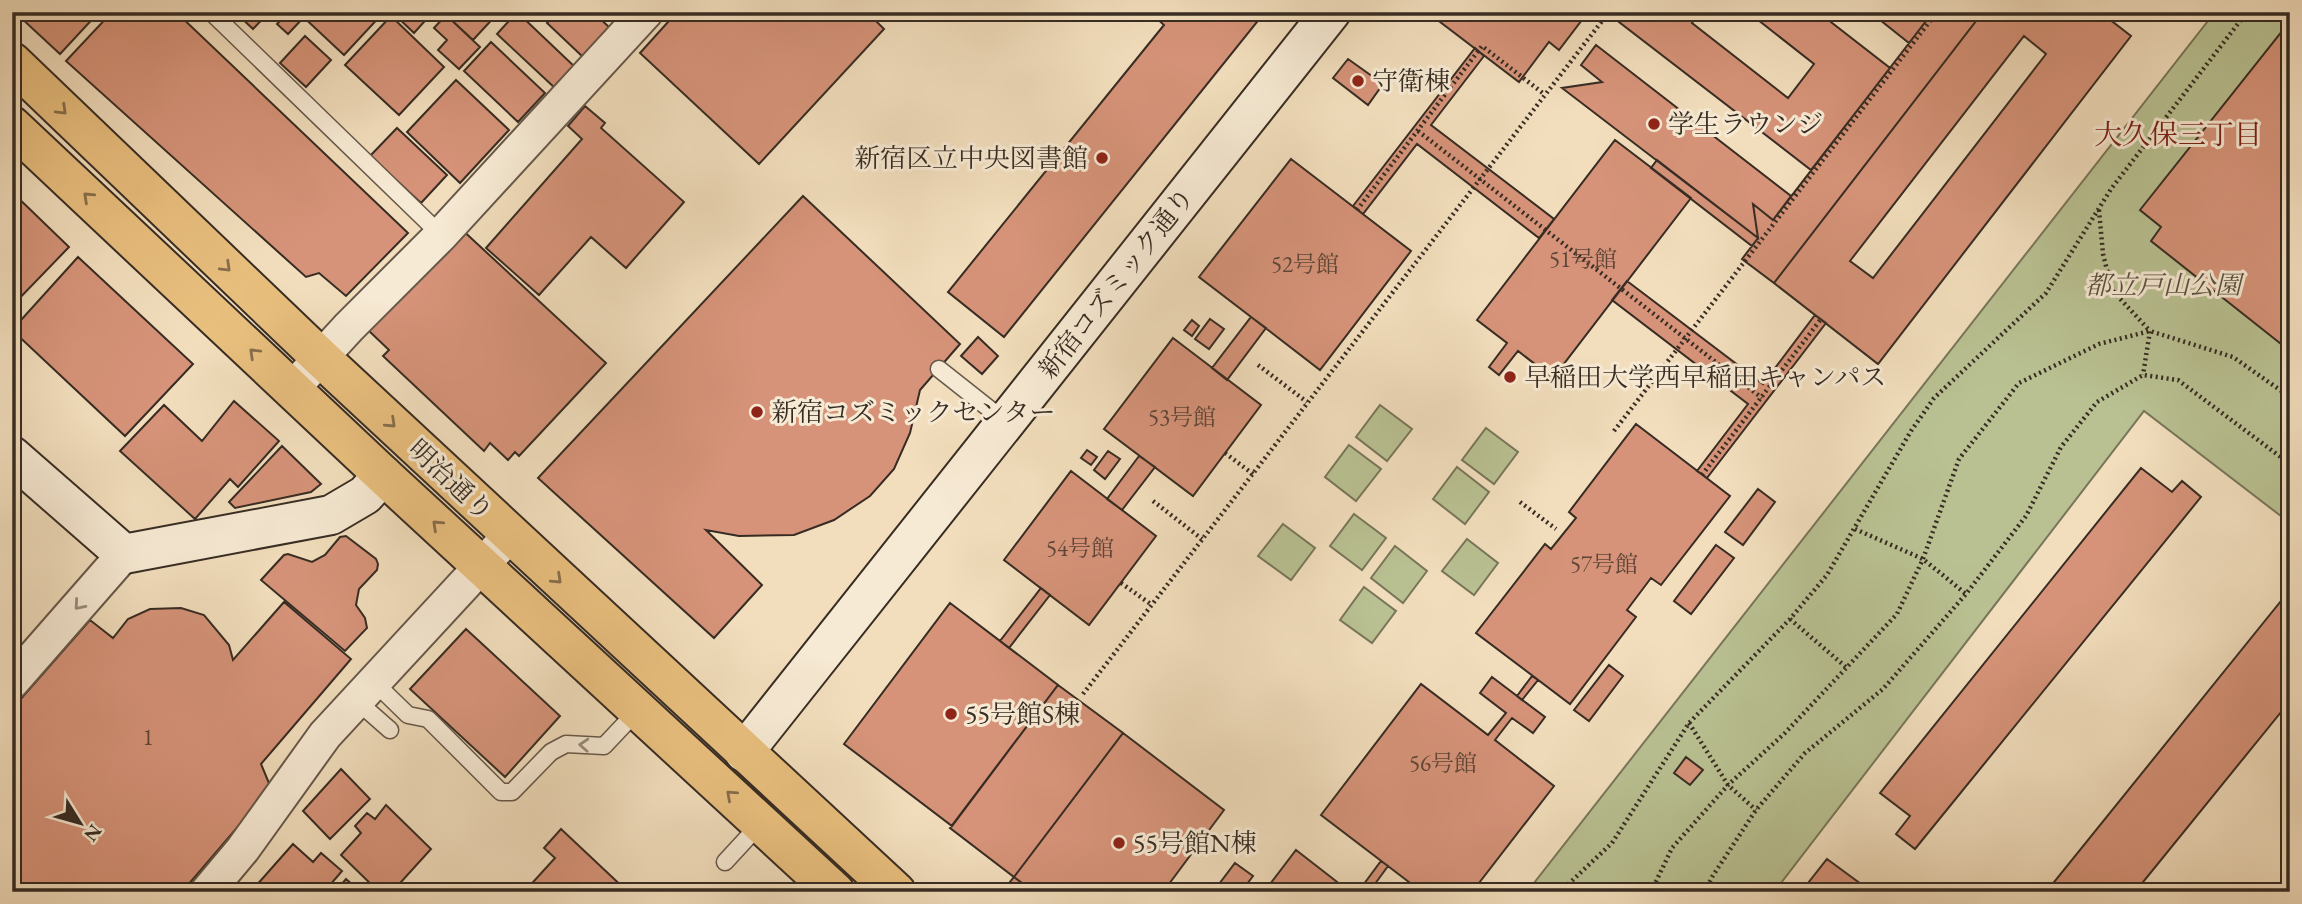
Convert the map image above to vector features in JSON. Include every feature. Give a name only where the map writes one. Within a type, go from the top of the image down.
[{"type":"main road","name":"明治通り","points":[[12,62],[321,358],[896,892]]},
{"type":"main road","name":"明治通り","points":[[12,125],[383,475],[835,892]]},
{"type":"street","name":"新宿コズミック通り","points":[[744,752],[1331,12]]},
{"type":"street","points":[[292,389],[441,235],[632,17]]},
{"type":"street","points":[[12,456],[124,554]]},
{"type":"street","points":[[12,682],[124,554],[331,515],[365,495],[383,475]]},
{"type":"street","points":[[207,892],[243,849],[326,735],[510,535]]},
{"type":"lane","points":[[211,12],[441,235]]},
{"type":"lane","points":[[939,369],[1006,422]]},
{"type":"lane","points":[[366,691],[408,715],[428,719],[501,792],[512,792],[551,752],[566,744],[604,746],[637,711]]},
{"type":"lane","points":[[366,691],[390,730]]},
{"type":"lane","points":[[724,862],[762,823]]},
{"type":"path","points":[[1083,694],[1609,12]]},
{"type":"path","points":[[1614,431],[1937,12]]},
{"type":"path","points":[[1560,892],[1612,843],[1689,723],[1790,619],[1827,575],[1911,431],[1934,398],[2046,293],[2111,189],[2247,12]]},
{"type":"path","points":[[1357,210],[1482,46],[1544,94]]},
{"type":"path","points":[[1418,131],[1762,398]]},
{"type":"path","points":[[2099,210],[2103,254],[2112,289],[2150,331],[2233,357],[2290,397]]},
{"type":"path","points":[[1702,475],[1821,320]]},
{"type":"path","points":[[2143,375],[2150,331]]},
{"type":"path","points":[[1651,892],[1672,848],[1728,785],[1786,733],[1897,614],[1923,559],[1959,459],[2019,383],[2099,344],[2150,331]]},
{"type":"path","points":[[1258,365],[1307,402]]},
{"type":"path","points":[[1705,892],[1756,810],[1805,753],[1882,689],[1966,594],[2026,516],[2061,447],[2097,402],[2143,375],[2178,380],[2290,464]]},
{"type":"path","points":[[1225,453],[1253,474]]},
{"type":"path","points":[[1153,501],[1202,539]]},
{"type":"path","points":[[1520,502],[1556,529]]},
{"type":"path","points":[[1855,529],[1923,559],[1966,594]]},
{"type":"path","points":[[1121,583],[1152,605]]},
{"type":"path","points":[[1790,619],[1847,668]]},
{"type":"path","points":[[1689,723],[1728,785],[1756,810]]},
{"type":"green space","name":"都立戸山公園","points":[[2215,12],[2290,12],[2290,523],[2144,411],[1774,892],[1527,892]]},
{"type":"green space","points":[[1380,405],[1412,429],[1387,461],[1356,437]]},
{"type":"green space","points":[[1486,428],[1518,452],[1494,484],[1462,460]]},
{"type":"green space","points":[[1349,445],[1381,469],[1356,501],[1325,477]]},
{"type":"green space","points":[[1457,467],[1489,492],[1465,524],[1433,499]]},
{"type":"green space","points":[[1354,514],[1386,538],[1362,570],[1330,546]]},
{"type":"green space","points":[[1283,524],[1315,548],[1291,580],[1258,556]]},
{"type":"green space","points":[[1467,539],[1498,563],[1474,595],[1442,571]]},
{"type":"green space","points":[[1395,546],[1427,571],[1403,603],[1371,578]]},
{"type":"green space","points":[[1364,587],[1396,611],[1372,643],[1340,620]]},
{"type":"building","points":[[24,12],[99,12],[60,54],[20,17]]},
{"type":"building","points":[[112,12],[176,12],[408,233],[346,296],[319,273],[306,277],[66,61]]},
{"type":"building","points":[[269,12],[253,29],[237,14]]},
{"type":"building","points":[[289,12],[298,12],[304,17],[288,34],[277,24]]},
{"type":"building","points":[[298,12],[384,12],[344,55]]},
{"type":"building","points":[[392,12],[433,12],[414,33]]},
{"type":"building","points":[[449,12],[499,12],[473,40],[446,15]]},
{"type":"building","points":[[517,12],[576,68],[556,89],[497,34]]},
{"type":"building","points":[[557,12],[593,12],[610,28],[583,57],[547,23]]},
{"type":"building","points":[[677,12],[867,12],[884,29],[759,164],[640,53]]},
{"type":"building","name":"新宿区立中央図書館","points":[[1159,12],[1265,12],[1004,337],[948,292],[1164,25],[1155,17]]},
{"type":"building","points":[[1427,12],[1588,12],[1559,50],[1549,42],[1519,82]]},
{"type":"building","points":[[1627,12],[1700,12],[1692,23],[1788,98],[1814,64],[1748,12],[1818,12],[1890,68],[1811,170],[1619,22]]},
{"type":"building","points":[[1870,12],[1933,12],[1909,43]]},
{"type":"building","points":[[1933,12],[1983,12],[1774,283],[1742,259],[1758,238],[1753,204],[1773,220]]},
{"type":"building","points":[[1983,12],[2100,12],[2131,36],[1878,364],[1774,283]],"holes":[[[2024,36],[2046,54],[1873,278],[1850,261]]]},
{"type":"building","points":[[446,15],[480,47],[459,69],[438,50],[447,40],[434,28]]},
{"type":"building","points":[[391,16],[444,67],[399,115],[345,65]]},
{"type":"building","points":[[2290,21],[2290,351],[2151,241],[2161,227],[2140,210]]},
{"type":"building","points":[[305,36],[331,60],[306,87],[280,63]]},
{"type":"building","points":[[491,42],[545,93],[518,122],[464,71]]},
{"type":"building","name":"学生ラウンジ","points":[[1596,45],[1791,196],[1773,220],[1753,204],[1758,238],[1562,88],[1602,82],[1581,65]]},
{"type":"building","points":[[1475,48],[1484,56],[1431,125],[1554,219],[1539,238],[1417,144],[1363,214],[1353,206]]},
{"type":"building","name":"守衛棟","points":[[1348,59],[1383,84],[1368,105],[1333,78]]},
{"type":"building","points":[[456,80],[509,130],[460,183],[407,132]]},
{"type":"building","points":[[585,106],[605,123],[601,128],[684,202],[626,268],[591,237],[539,295],[486,248],[582,139],[568,126]]},
{"type":"building","points":[[397,128],[447,175],[421,203],[370,156]]},
{"type":"building","points":[[1615,140],[1691,198],[1553,378],[1518,351],[1499,375],[1489,367],[1507,343],[1477,320]]},
{"type":"building","points":[[1291,159],[1411,251],[1320,370],[1199,277]]},
{"type":"building","points":[[1657,160],[1758,238],[1752,246],[1651,168]]},
{"type":"building","points":[[12,192],[69,247],[12,306]]},
{"type":"building","name":"新宿コズミックセンター","points":[[803,196],[960,344],[920,390],[910,433],[894,469],[870,496],[834,520],[794,535],[739,536],[706,530],[762,585],[714,638],[538,478]]},
{"type":"building","points":[[458,226],[606,363],[519,456],[515,452],[508,460],[490,443],[484,451],[383,356],[389,350],[369,331]]},
{"type":"building","points":[[78,257],[193,364],[125,436],[12,330]]},
{"type":"building","points":[[1627,281],[1763,384],[1815,315],[1826,323],[1707,478],[1697,471],[1748,404],[1612,300]]},
{"type":"building","points":[[1251,317],[1266,328],[1227,380],[1212,368]]},
{"type":"building","points":[[1210,319],[1224,329],[1209,349],[1195,339]]},
{"type":"building","points":[[1192,320],[1199,326],[1192,336],[1184,330]]},
{"type":"building","points":[[978,337],[998,356],[982,374],[961,356]]},
{"type":"building","points":[[1173,338],[1261,405],[1193,496],[1104,429]]},
{"type":"building","points":[[234,401],[279,441],[238,487],[230,479],[195,519],[120,451],[164,405],[202,441]]},
{"type":"building","points":[[1636,424],[1730,496],[1661,585],[1651,578],[1627,610],[1636,617],[1570,704],[1476,633],[1545,544],[1551,549],[1576,518],[1569,512]]},
{"type":"building","points":[[282,446],[321,484],[311,492],[235,508],[229,502]]},
{"type":"building","points":[[1087,450],[1097,457],[1091,465],[1081,458]]},
{"type":"building","points":[[1108,451],[1120,459],[1105,479],[1094,470]]},
{"type":"building","points":[[1139,456],[1155,467],[1122,510],[1107,499]]},
{"type":"building","points":[[2141,468],[2172,492],[2182,481],[2201,497],[1915,849],[1896,834],[1910,816],[1880,793]]},
{"type":"building","points":[[1071,471],[1156,536],[1089,625],[1004,560]]},
{"type":"building","points":[[1758,489],[1775,502],[1743,545],[1725,532]]},
{"type":"building","points":[[346,536],[376,559],[378,564],[377,570],[359,589],[356,605],[365,618],[367,628],[345,651],[261,580],[284,555],[312,562],[325,555],[340,537]]},
{"type":"building","points":[[1716,545],[1734,558],[1691,614],[1674,601]]},
{"type":"building","points":[[1041,588],[1050,595],[1009,648],[1000,641]]},
{"type":"building","points":[[2289,591],[2290,701],[2135,892],[2046,892]]},
{"type":"building","points":[[284,602],[351,659],[261,764],[271,788],[182,892],[12,892],[12,709],[90,620],[113,638],[128,619],[150,609],[181,608],[204,615],[229,645],[233,660]]},
{"type":"building","name":"55号館S棟","points":[[950,603],[1058,685],[952,826],[844,744]]},
{"type":"building","points":[[466,629],[560,716],[505,777],[410,689]]},
{"type":"building","points":[[1609,665],[1623,676],[1589,721],[1574,710]]},
{"type":"building","points":[[1532,676],[1538,680],[1522,700],[1517,696]]},
{"type":"building","points":[[1492,677],[1545,717],[1533,733],[1512,718],[1495,740],[1554,786],[1472,892],[1422,892],[1321,815],[1421,684],[1488,735],[1506,713],[1480,693]]},
{"type":"building","points":[[1058,685],[1123,733],[1014,877],[950,828]]},
{"type":"building","name":"55号館N棟","points":[[1123,733],[1224,810],[1163,892],[1034,892],[1014,877]]},
{"type":"building","points":[[1686,757],[1703,770],[1690,785],[1674,773]]},
{"type":"building","points":[[341,769],[370,799],[330,839],[303,811]]},
{"type":"building","points":[[386,805],[431,849],[392,892],[379,892],[341,855],[361,833],[355,826],[367,813],[375,819]]},
{"type":"building","points":[[561,829],[628,892],[524,892],[555,858],[544,848]]},
{"type":"building","points":[[293,844],[313,862],[321,853],[342,871],[324,892],[261,892],[255,887]]},
{"type":"building","points":[[1296,850],[1350,892],[1264,892]]},
{"type":"building","points":[[1827,859],[1865,887],[1861,892],[1801,892]]},
{"type":"building","points":[[1381,861],[1388,866],[1369,892],[1358,892]]},
{"type":"building","points":[[1235,863],[1253,876],[1241,892],[1213,892]]},
{"type":"building","points":[[1014,877],[1034,892],[1002,892]]},
{"type":"building","points":[[346,879],[361,892],[335,892]]},
{"type":"place","name":"守衛棟","points":[[1358,81]]},
{"type":"place","name":"学生ラウンジ","points":[[1654,124]]},
{"type":"place","name":"新宿区立中央図書館","points":[[1102,158]]},
{"type":"place","name":"早稲田大学西早稲田キャンパス","points":[[1510,377]]},
{"type":"place","name":"新宿コズミックセンター","points":[[757,412]]},
{"type":"place","name":"55号館S棟","points":[[951,714]]},
{"type":"place","name":"55号館N棟","points":[[1119,843]]},
{"type":"district","name":"大久保三丁目","points":[[2178,134]]}]
